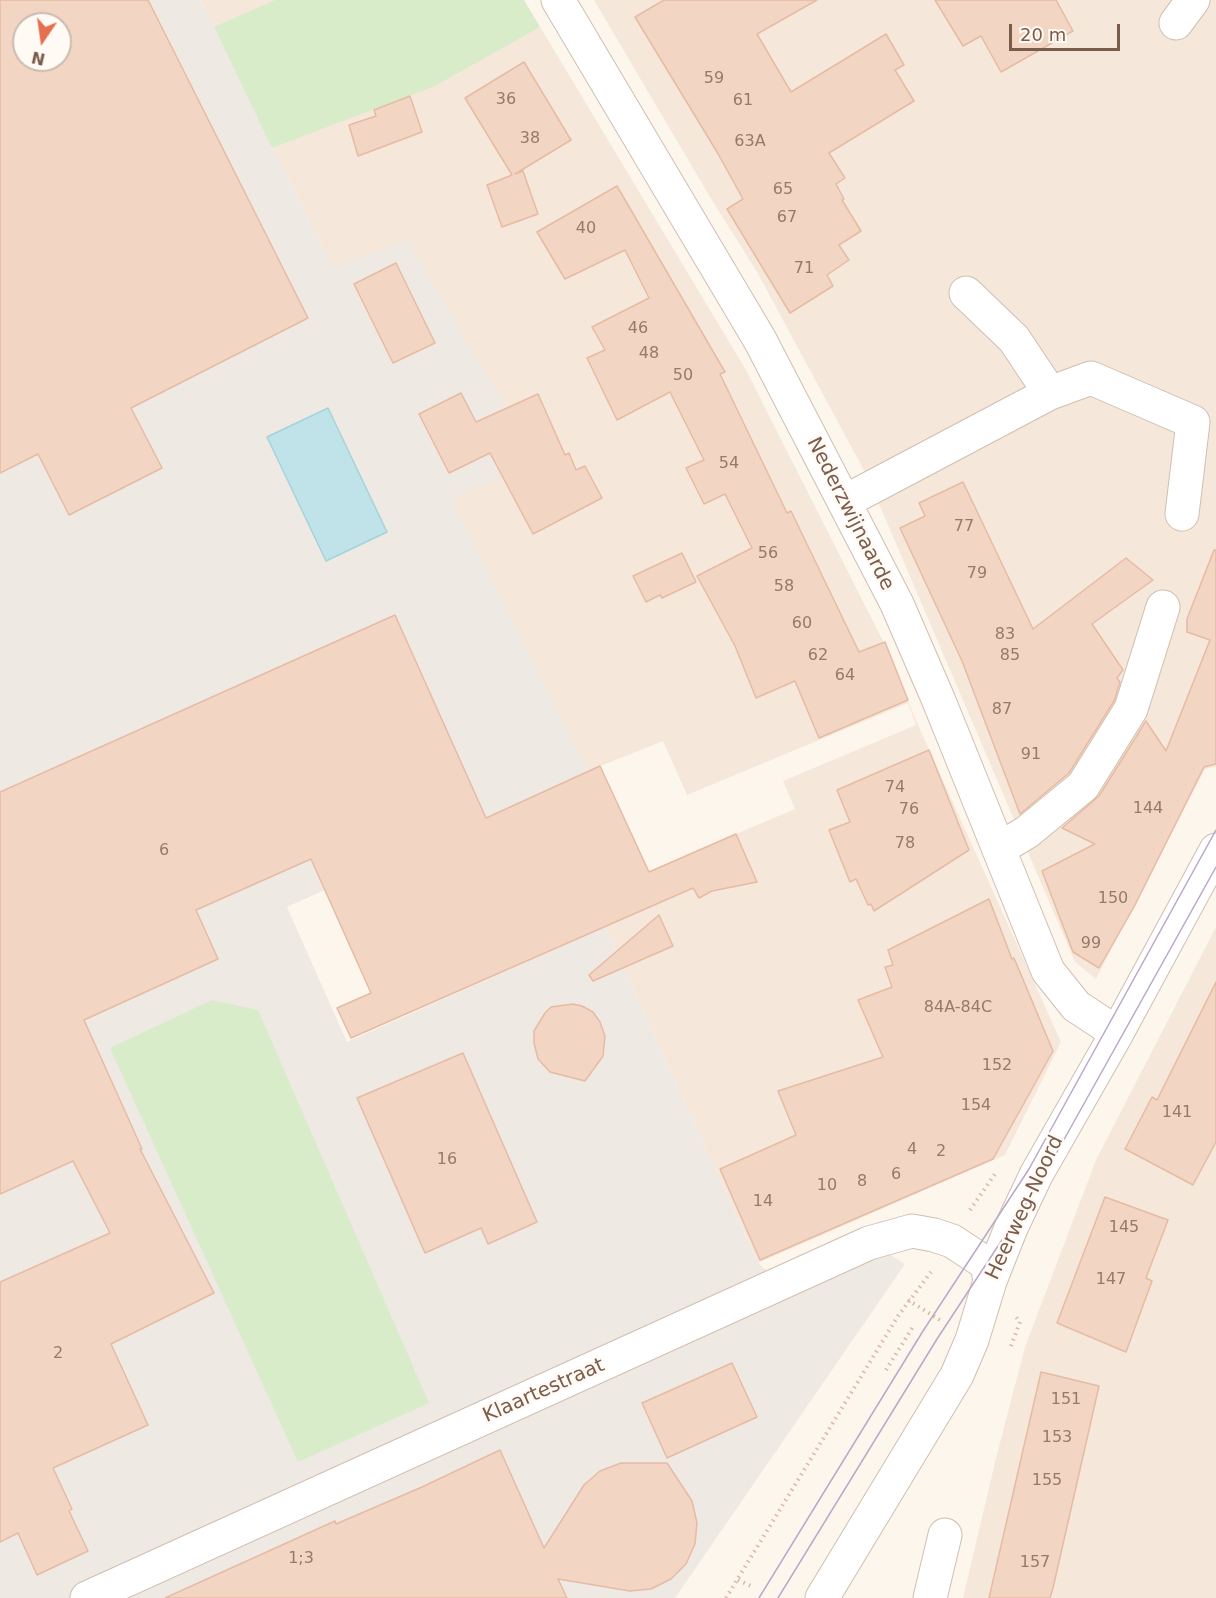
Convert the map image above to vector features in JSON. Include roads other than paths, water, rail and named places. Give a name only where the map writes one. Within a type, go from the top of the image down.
[{"type":"street","name":"Nederzwijnaarde","points":[[558,0],[760,340],[897,604],[939,700],[1048,971],[1076,1006],[1117,1033]]},
{"type":"street","points":[[966,293],[1014,339],[1050,393]]},
{"type":"street","points":[[844,502],[1050,393],[1091,378],[1193,422],[1182,514]]},
{"type":"street","points":[[999,849],[1027,832],[1083,786],[1131,709],[1163,607]]},
{"type":"street","name":"Heerweg-Noord","points":[[822,1598],[957,1375],[972,1340],[990,1281],[1011,1228],[1036,1175],[1117,1033],[1216,850]]},
{"type":"street","name":"Klaartestraat","points":[[87,1598],[869,1243],[912,1231],[934,1235],[952,1241],[987,1264],[990,1281]]},
{"type":"street","points":[[930,1598],[945,1534]]},
{"type":"water","points":[[328,408],[387,532],[326,561],[267,437]]},
{"type":"tram line","points":[[759,1598],[923,1331],[1029,1169],[1216,830]]},
{"type":"tram line","points":[[778,1598],[937,1339],[1042,1179],[1216,867]]}]
